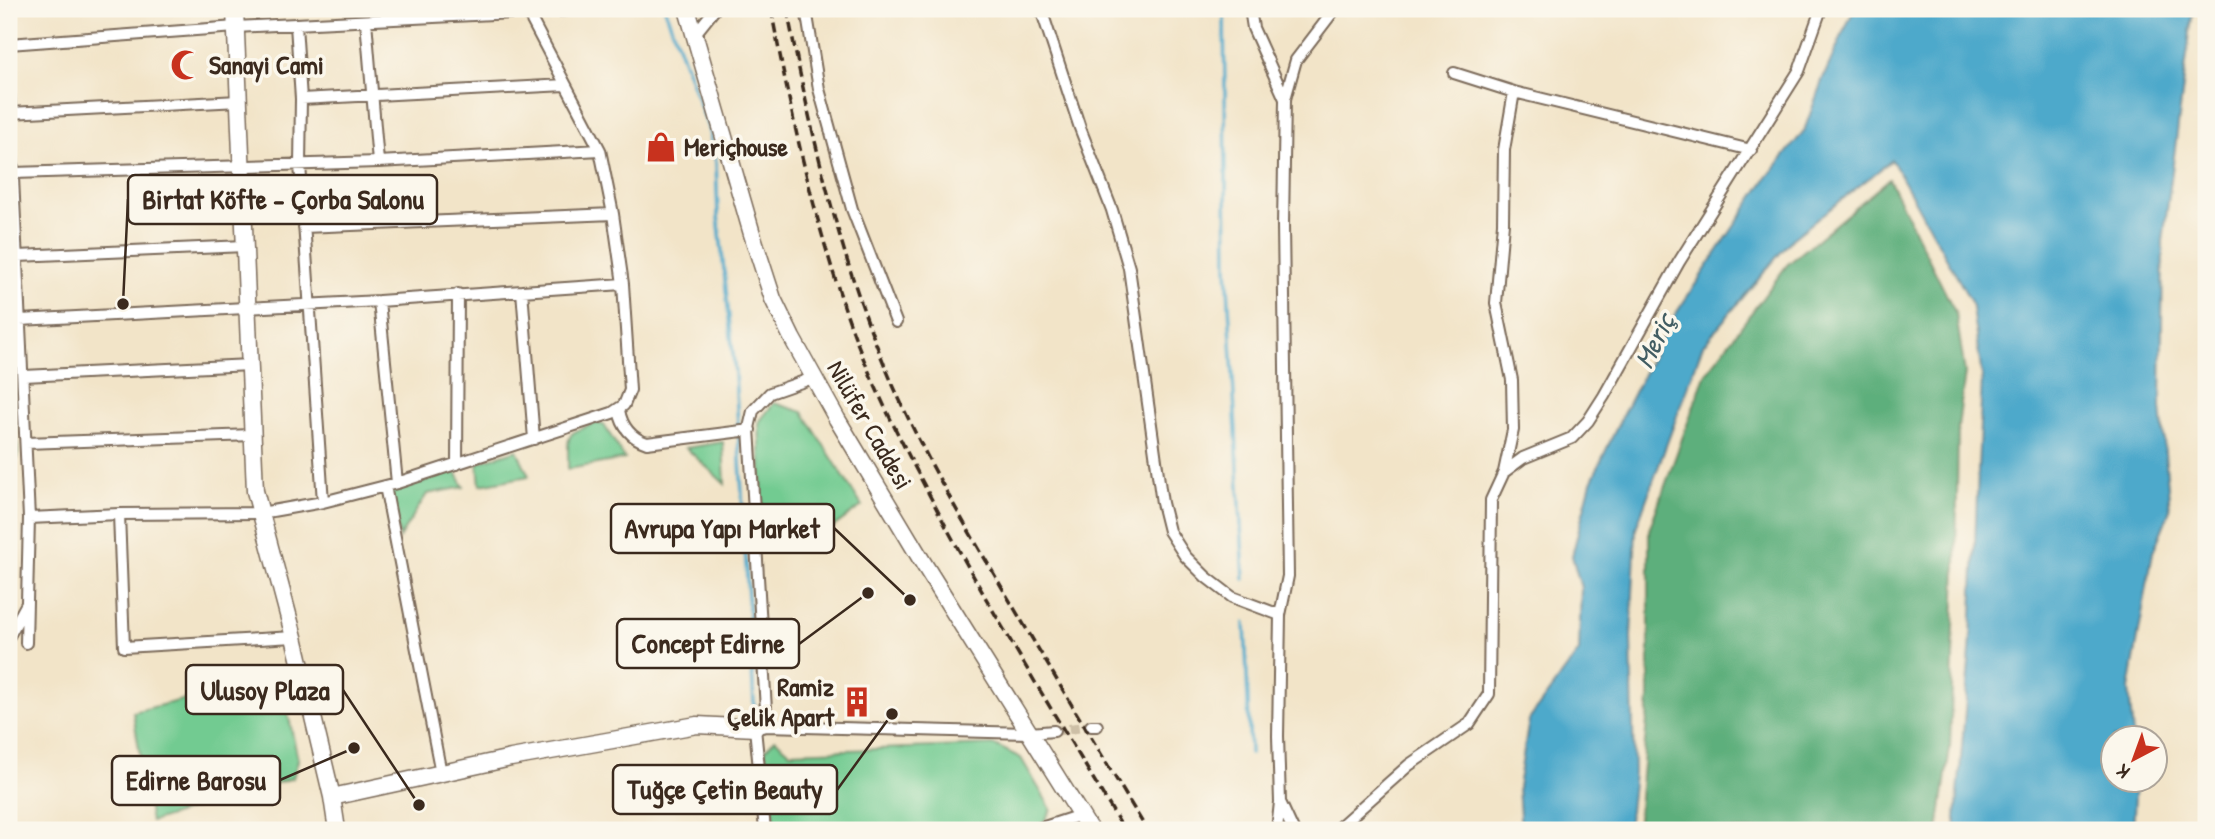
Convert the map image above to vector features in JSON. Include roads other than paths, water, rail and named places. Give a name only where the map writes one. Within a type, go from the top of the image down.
[{"type":"street","points":[[235,9],[255,491],[294,637],[332,797],[337,830]]},
{"type":"street","points":[[9,44],[236,27],[584,9]]},
{"type":"street","name":"Nilüfer Caddesi","points":[[687,9],[773,299],[813,378],[922,561],[1090,830]]},
{"type":"street","points":[[695,34],[715,9]]},
{"type":"street","points":[[806,9],[819,89],[852,209],[896,322]]},
{"type":"street","points":[[1041,9],[1080,128],[1112,210],[1129,268],[1162,503],[1170,531],[1185,556],[1232,597],[1280,615]]},
{"type":"street","points":[[1251,9],[1253,29],[1285,99]]},
{"type":"street","points":[[1277,830],[1280,802],[1280,615],[1288,576],[1283,226],[1285,99],[1296,61],[1335,9]]},
{"type":"street","points":[[1504,472],[1523,458],[1572,438],[1588,421],[1605,396],[1679,262],[1799,71],[1821,9]]},
{"type":"street","points":[[29,518],[261,513],[323,502],[457,464],[619,410],[624,405],[630,390],[622,284],[613,214],[600,150],[527,13]]},
{"type":"street","points":[[366,21],[378,162]]},
{"type":"street","points":[[296,25],[301,99],[300,164],[323,502]]},
{"type":"street","points":[[1454,73],[1514,92],[1751,150]]},
{"type":"street","points":[[301,99],[565,85]]},
{"type":"street","points":[[9,92],[29,518],[26,643]]},
{"type":"street","points":[[1336,830],[1409,765],[1469,724],[1489,694],[1491,500],[1504,472],[1513,430],[1512,380],[1496,303],[1503,223],[1504,150],[1514,92]]},
{"type":"street","points":[[10,113],[239,101]]},
{"type":"street","points":[[13,173],[378,162],[600,150]]},
{"type":"street","points":[[304,227],[613,214]]},
{"type":"street","points":[[18,257],[245,246]]},
{"type":"street","points":[[20,320],[379,301],[622,284]]},
{"type":"street","points":[[522,291],[534,439]]},
{"type":"street","points":[[457,464],[458,294]]},
{"type":"street","points":[[379,301],[397,483]]},
{"type":"street","points":[[24,376],[250,365]]},
{"type":"street","points":[[765,830],[750,430],[753,411],[770,393],[813,378]]},
{"type":"street","points":[[619,410],[621,422],[629,433],[647,443],[750,430]]},
{"type":"street","points":[[26,443],[253,435]]},
{"type":"street","points":[[385,486],[440,773]]},
{"type":"street","points":[[118,514],[124,647],[294,637]]},
{"type":"street","points":[[9,636],[28,602]]},
{"type":"street","points":[[332,797],[511,758],[697,725],[1030,733],[1054,731]]},
{"type":"street","points":[[1280,802],[1293,830]]},
{"type":"street","points":[[1035,830],[1081,815]]},
{"type":"water","points":[[1854,9],[2193,9],[2163,241],[2161,407],[2170,510],[2153,552],[2129,689],[2132,724],[2100,724],[2100,794],[2135,794],[2133,830],[1955,830],[1971,639],[1982,376],[1971,302],[1892,160],[1792,239],[1703,345],[1636,528],[1631,637],[1634,773],[1628,830],[1521,830],[1518,787],[1529,720],[1579,651],[1581,588],[1572,556],[1591,482],[1671,321],[1765,180],[1804,131],[1823,78]]},
{"type":"waterway","points":[[665,9],[708,127],[716,162],[718,215],[735,373],[755,721]]},
{"type":"waterway","points":[[1224,9],[1227,267],[1244,579]]},
{"type":"waterway","points":[[1245,623],[1250,754]]},
{"type":"tunnel","points":[[1054,731],[1091,726]]},
{"type":"railway","points":[[771,9],[817,216],[841,297],[872,379],[911,460],[978,584],[1124,830]]},
{"type":"railway","points":[[787,9],[831,205],[861,301],[897,394],[923,449],[968,529],[1147,830]]},
{"type":"place","name":"Sanayi Cami","points":[[186,65]]},
{"type":"place","name":"Meriçhouse","points":[[661,147]]},
{"type":"place","name":"Birtat Köfte - Çorba Salonu","points":[[123,304]]},
{"type":"place","name":"Concept Edirne","points":[[868,593]]},
{"type":"place","name":"Avrupa Yapı Market","points":[[910,600]]},
{"type":"place","name":"Ramiz Çelik Apart","points":[[857,702]]},
{"type":"place","name":"Tuğçe Çetin Beauty","points":[[892,714]]},
{"type":"place","name":"Edirne Barosu","points":[[354,748]]},
{"type":"place","name":"Ulusoy Plaza","points":[[419,805]]},
{"type":"water label","name":"Meriç","points":[[1654,341]]}]
